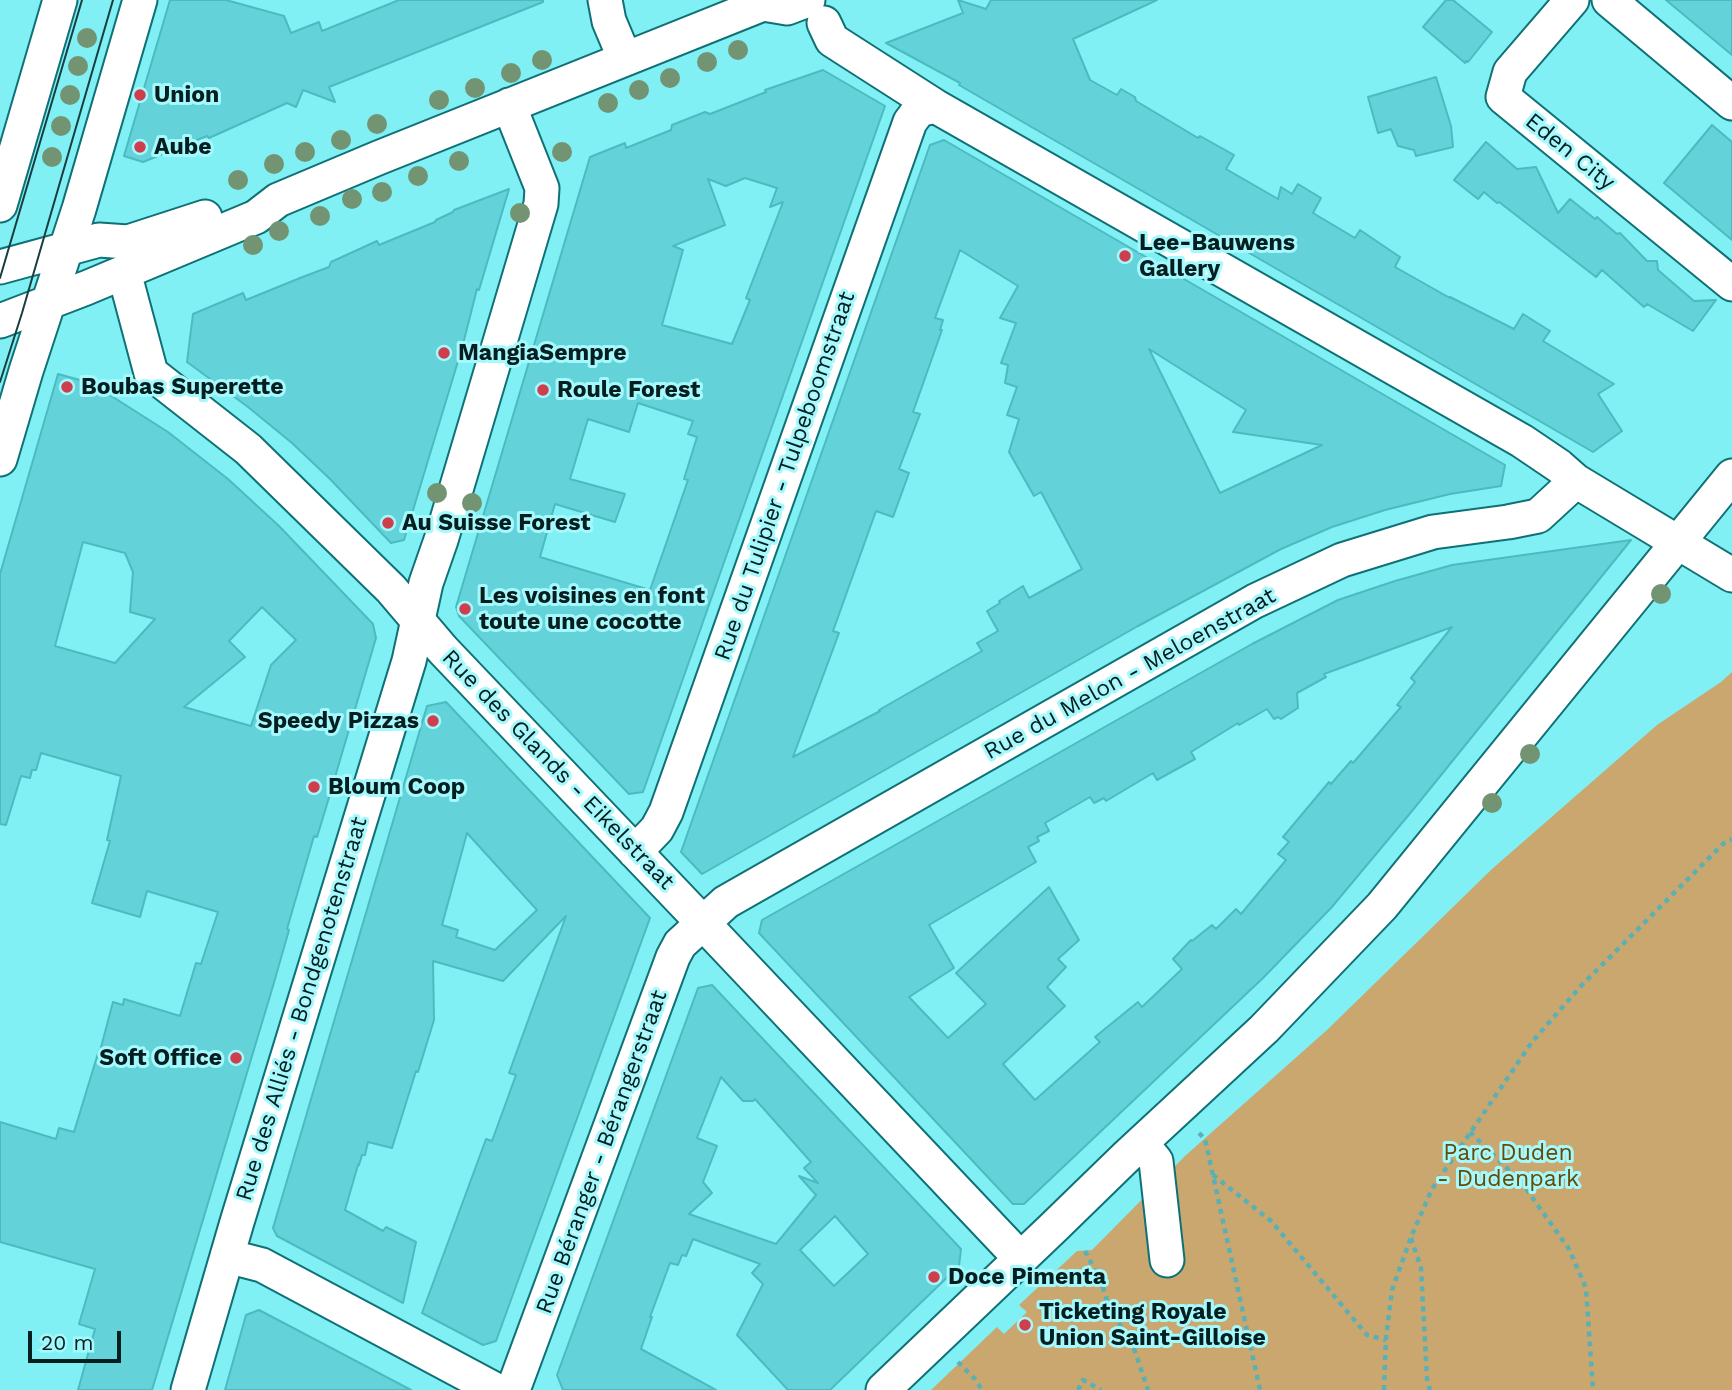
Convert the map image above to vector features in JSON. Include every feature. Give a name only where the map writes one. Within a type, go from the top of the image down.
[{"type":"street","points":[[0,205],[60,0]]},
{"type":"street","points":[[0,267],[66,249],[88,228],[140,0]]},
{"type":"street","points":[[605,0],[609,21],[625,59]]},
{"type":"street","name":"Eden City","points":[[1572,0],[1510,72],[1503,97],[1732,284]]},
{"type":"street","points":[[1609,0],[1732,103]]},
{"type":"street","points":[[0,321],[256,217],[278,200],[509,105],[625,59],[789,7],[832,40],[935,106],[1522,441],[1576,481],[1732,575]]},
{"type":"street","name":"Rue des Alliés - Bondgenotenstraat","points":[[188,1390],[409,660],[426,583],[541,204],[542,188],[509,105]]},
{"type":"street","name":"Rue du Tulipier - Tulpeboomstraat","points":[[635,852],[657,829],[666,812],[910,122],[919,110],[935,106]]},
{"type":"street","points":[[88,228],[128,242],[257,201],[278,200]]},
{"type":"street","points":[[0,459],[66,249]]},
{"type":"street","name":"Rue des Glands - Eikelstraat","points":[[124,272],[151,373],[248,449],[391,589],[443,650],[1021,1259]]},
{"type":"street","points":[[883,1390],[1140,1143],[1264,1029],[1382,906],[1732,476]]},
{"type":"street","name":"Rue du Melon - Meloenstraat","points":[[704,923],[726,902],[1255,601],[1342,559],[1433,532],[1538,516],[1576,481]]},
{"type":"street","name":"Rue Béranger - Bérangerstraat","points":[[513,1390],[673,957],[680,944],[704,923]]},
{"type":"street","points":[[1140,1143],[1156,1161],[1167,1260]]},
{"type":"street","points":[[228,1256],[262,1265],[496,1390]]},
{"type":"path","points":[[1384,1390],[1392,1290],[1432,1189],[1532,1042],[1581,986],[1724,843],[1732,839]]},
{"type":"path","points":[[1178,1108],[1205,1139],[1259,1390]]},
{"type":"path","points":[[1470,1132],[1522,1183],[1569,1249],[1586,1288],[1592,1390]]},
{"type":"path","points":[[1212,1174],[1271,1221],[1367,1335],[1386,1340]]},
{"type":"path","points":[[1411,1237],[1421,1268],[1427,1379],[1430,1390]]},
{"type":"path","points":[[1085,1251],[1102,1284],[1110,1311],[1131,1340],[1148,1390]]},
{"type":"path","points":[[955,1359],[982,1390]]},
{"type":"path","points":[[1078,1390],[1083,1380],[1101,1390]]},
{"type":"green space","name":"Parc Duden - Dudenpark","points":[[1732,672],[1732,1390],[931,1390],[997,1327],[1004,1334],[1027,1312],[1019,1305],[1077,1251],[1092,1250],[1185,1156],[1327,1030],[1492,869],[1657,725]]},
{"type":"building","points":[[170,0],[226,0],[284,16],[291,33],[319,22],[322,31],[399,0],[543,2],[329,87],[335,102],[303,90],[296,107],[287,103],[209,138],[207,136],[143,162],[124,156]]},
{"type":"building","points":[[958,0],[986,9],[991,0],[1157,0],[1073,39],[1090,80],[1117,95],[1121,89],[1198,138],[1200,136],[1234,155],[1226,169],[1278,199],[1281,187],[1292,194],[1298,184],[1321,198],[1313,213],[1355,238],[1360,230],[1400,257],[1395,267],[1450,298],[1514,329],[1523,314],[1550,331],[1543,341],[1614,384],[1598,394],[1622,431],[1593,452],[959,85],[960,83],[886,43],[963,13]]},
{"type":"building","points":[[1446,0],[1453,0],[1492,32],[1465,63],[1423,27]]},
{"type":"building","points":[[1666,0],[1732,0],[1732,55]]},
{"type":"building","points":[[823,70],[885,106],[643,792],[629,794],[459,616],[456,607],[590,157],[625,143],[626,148],[671,130],[672,125],[705,112],[710,114],[766,92],[765,90]],"holes":[[[745,178],[777,188],[770,207],[783,202],[746,298],[750,300],[732,344],[662,325],[683,250],[673,246],[725,225],[708,179],[726,186]],[[638,403],[693,421],[688,434],[697,437],[684,479],[688,480],[650,590],[540,557],[555,504],[615,522],[625,494],[570,479],[588,419],[629,432]]]},
{"type":"building","points":[[1436,77],[1451,126],[1453,147],[1416,156],[1414,150],[1398,146],[1391,129],[1378,133],[1368,97]]},
{"type":"building","points":[[1712,125],[1732,142],[1732,240],[1664,183]]},
{"type":"building","points":[[944,140],[1505,465],[1501,486],[1450,494],[1385,510],[1332,527],[1281,549],[1138,626],[702,874],[681,852],[930,145]],"holes":[[[960,250],[1018,286],[1000,318],[1016,323],[1001,363],[1008,365],[1005,383],[1017,387],[1007,415],[1019,419],[1009,452],[1034,496],[1041,492],[1082,569],[1029,598],[1023,586],[999,601],[1000,603],[987,611],[998,631],[977,643],[982,651],[880,711],[793,757],[839,633],[833,631],[876,511],[893,517],[909,473],[899,469],[920,414],[913,412],[942,330],[943,320],[935,318]],[[1149,349],[1246,410],[1233,432],[1322,445],[1220,493]]]},
{"type":"building","points":[[1486,142],[1517,169],[1536,167],[1558,213],[1570,199],[1617,234],[1620,233],[1647,261],[1657,261],[1658,270],[1694,301],[1716,300],[1693,331],[1647,304],[1644,307],[1602,270],[1596,277],[1499,202],[1484,192],[1478,199],[1454,180]]},
{"type":"building","points":[[509,189],[404,540],[391,543],[292,443],[187,362],[193,314],[243,293],[246,300],[329,267],[331,262],[377,241],[379,245],[435,222],[454,210]]},
{"type":"building","points":[[58,374],[91,383],[168,432],[228,479],[279,526],[373,624],[376,638],[317,837],[314,836],[273,986],[152,1390],[78,1390],[95,1329],[79,1324],[95,1269],[0,1242],[0,1122],[56,1139],[59,1128],[74,1132],[113,1002],[123,1005],[124,999],[180,1016],[196,963],[201,964],[218,912],[147,891],[140,917],[92,903],[110,841],[107,840],[121,776],[41,753],[36,770],[32,770],[30,778],[21,776],[6,825],[0,824],[0,574]],"holes":[[[83,542],[125,553],[133,572],[130,612],[155,619],[115,663],[55,646]],[[262,607],[296,640],[271,665],[251,726],[184,707],[245,657],[229,641]]]},
{"type":"building","points":[[1631,540],[1331,908],[1263,978],[1024,1204],[1013,1204],[759,933],[762,920],[1252,644],[1338,600],[1452,565]],"holes":[[[1452,627],[1411,678],[1415,682],[1397,705],[1401,707],[1353,763],[1351,761],[1331,784],[1329,782],[1283,837],[1289,842],[1278,854],[1286,860],[1241,914],[1236,909],[1216,929],[1212,925],[1191,940],[1173,959],[1182,969],[1142,1007],[1138,1002],[1095,1037],[1100,1042],[1035,1100],[1003,1064],[1065,1006],[1047,987],[1066,967],[1058,959],[1079,940],[1049,887],[956,973],[986,1004],[948,1038],[909,997],[954,968],[929,925],[1036,862],[1028,847],[1039,841],[1037,837],[1049,831],[1045,823],[1090,797],[1094,803],[1104,798],[1106,801],[1153,773],[1157,780],[1195,759],[1191,752],[1267,709],[1274,719],[1281,719],[1298,708],[1297,693],[1326,677],[1324,674]]]},
{"type":"building","points":[[446,702],[650,918],[496,1341],[483,1345],[422,1313],[486,1139],[492,1141],[516,1075],[509,1073],[566,916],[503,981],[433,961],[434,1020],[392,1148],[368,1142],[365,1155],[362,1155],[358,1165],[345,1210],[383,1231],[386,1227],[416,1242],[403,1303],[277,1236],[273,1228],[427,706]],"holes":[[[467,833],[537,910],[495,950],[456,937],[458,930],[442,925]]]},
{"type":"building","points":[[712,985],[961,1249],[959,1266],[830,1390],[788,1390],[737,1335],[763,1284],[752,1273],[760,1264],[693,1239],[686,1256],[682,1255],[678,1265],[670,1263],[641,1349],[716,1390],[563,1390],[557,1375],[698,988]],"holes":[[[721,1077],[743,1101],[755,1099],[811,1162],[804,1168],[818,1183],[799,1176],[816,1195],[776,1244],[689,1214],[712,1193],[703,1182],[717,1146],[697,1138]],[[835,1216],[868,1254],[834,1286],[800,1250]]]},
{"type":"building","points":[[259,1310],[411,1390],[225,1390],[246,1315]]},
{"type":"tram line","points":[[0,278],[82,0]]},
{"type":"tram line","points":[[0,382],[113,0]]},
{"type":"place","name":"Union","points":[[140,95]]},
{"type":"place","name":"Aube","points":[[140,147]]},
{"type":"place","name":"Lee-Bauwens Gallery","points":[[1125,256]]},
{"type":"place","name":"MangiaSempre","points":[[444,353]]},
{"type":"place","name":"Boubas Superette","points":[[67,387]]},
{"type":"place","name":"Roule Forest","points":[[543,390]]},
{"type":"place","name":"Au Suisse Forest","points":[[388,523]]},
{"type":"place","name":"Les voisines en font toute une cocotte","points":[[465,609]]},
{"type":"place","name":"Speedy Pizzas","points":[[433,721]]},
{"type":"place","name":"Bloum Coop","points":[[314,787]]},
{"type":"place","name":"Soft Office","points":[[236,1058]]},
{"type":"place","name":"Doce Pimenta","points":[[934,1277]]},
{"type":"place","name":"Ticketing Royale Union Saint-Gilloise","points":[[1025,1325]]}]
